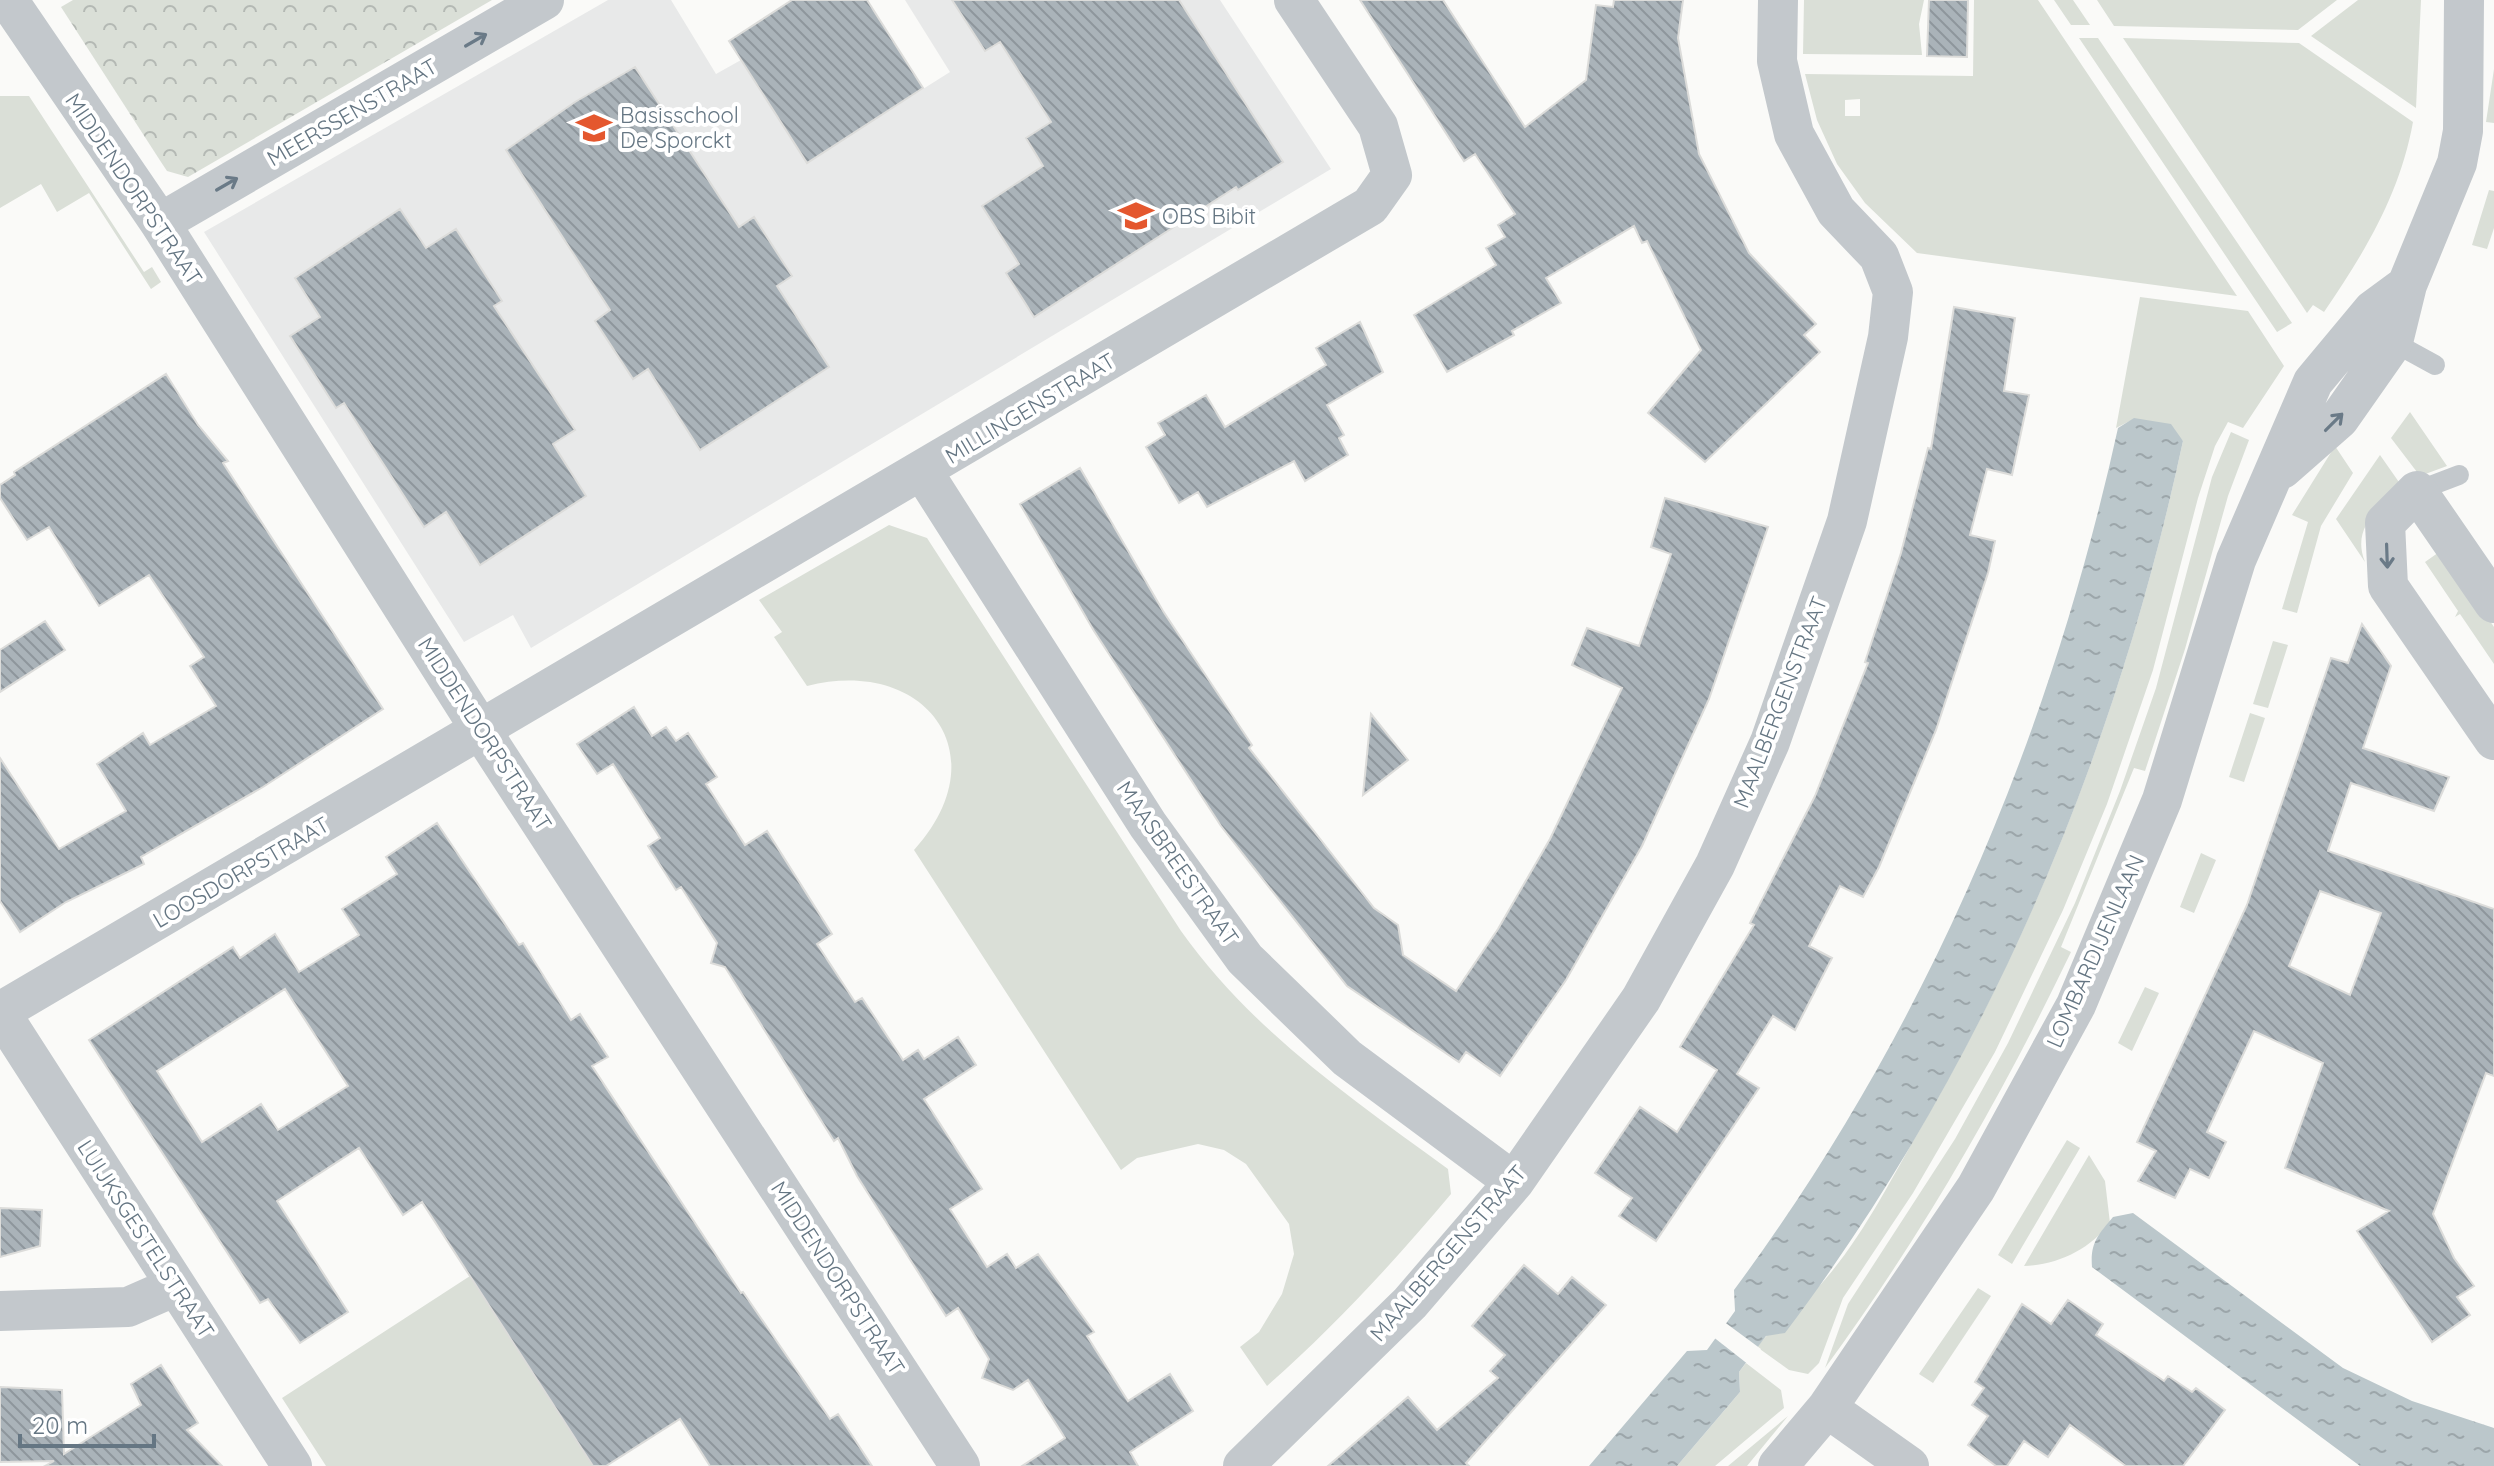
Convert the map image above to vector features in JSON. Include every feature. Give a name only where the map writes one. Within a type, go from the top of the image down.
[{"type":"street","name":"MEERSSENSTRAAT","points":[[160,223],[544,0]]},
{"type":"street","name":"MILLINGENSTRAAT","points":[[482,732],[1370,206],[1392,175],[1378,126],[1294,0]]},
{"type":"street","name":"MAALBERGENSTRAAT","points":[[1243,1466],[1410,1303],[1514,1182],[1641,999],[1715,865],[1770,742],[1847,521],[1888,337],[1893,292],[1879,256],[1836,211],[1794,134],[1777,61],[1778,0]]},
{"type":"street","name":"MIDDENDORPSTRAAT","points":[[11,1],[160,223],[482,732],[960,1466]]},
{"type":"street","name":"LOMBARDIJENLAAN","points":[[2276,474],[2339,419],[2393,342],[2407,285],[2457,163],[2475,22]]},
{"type":"street","name":"LOMBARDIJENLAAN","points":[[1778,1466],[1827,1408],[1976,1188],[2076,1005],[2162,800],[2236,560],[2276,474],[2313,382],[2373,310],[2407,285]]},
{"type":"street","name":"MAASBREESTRAAT","points":[[923,472],[1148,825],[1245,959],[1347,1058],[1514,1182]]},
{"type":"street","points":[[2494,603],[2417,491],[2385,523],[2388,586],[2494,740]]},
{"type":"street","name":"LOOSDORPSTRAAT","points":[[0,1012],[482,732]]},
{"type":"street","name":"LUIJKSGESTELSTRAAT","points":[[0,1012],[292,1466]]},
{"type":"street","points":[[0,1311],[128,1307],[176,1286]]},
{"type":"street","points":[[1827,1408],[1909,1466]]},
{"type":"lane","points":[[2393,342],[2435,365]]},
{"type":"lane","points":[[2417,491],[2459,475]]},
{"type":"shaded area","points":[[608,0],[671,0],[716,74],[741,60],[807,162],[950,72],[905,0],[1220,0],[1331,169],[531,648],[513,615],[464,642],[204,232]]},
{"type":"green space","points":[[73,0],[492,0],[188,177],[167,171],[161,162],[61,7]]},
{"type":"green space","points":[[1804,0],[1924,0],[1919,24],[1922,55],[1803,54]]},
{"type":"green space","points":[[1974,0],[2038,0],[2237,296],[1917,253],[1865,203],[1837,164],[1817,120],[1805,74],[1973,76]],"holes":[[[1860,99],[1860,116],[1845,116],[1845,100]]]},
{"type":"green space","points":[[2054,0],[2073,0],[2090,25],[2071,25]]},
{"type":"green space","points":[[2097,0],[2337,0],[2298,30],[2114,26]]},
{"type":"green space","points":[[2358,0],[2421,0],[2416,108],[2311,36]]},
{"type":"green space","points":[[2079,38],[2098,38],[2292,323],[2277,332]]},
{"type":"green space","points":[[2123,38],[2299,43],[2413,122],[2399,174],[2379,222],[2324,312],[2313,305],[2307,313]]},
{"type":"green space","points":[[2494,69],[2494,123],[2486,122]]},
{"type":"green space","points":[[0,96],[29,96],[144,272],[152,267],[161,282],[151,289],[89,193],[57,212],[41,184],[0,208]]},
{"type":"green space","points":[[2489,190],[2494,191],[2494,228],[2487,249],[2472,245]]},
{"type":"green space","points":[[2140,297],[2248,311],[2284,366],[2243,428],[2228,422],[2215,446],[2198,498],[2153,670],[2107,804],[2063,910],[1995,1052],[1913,1193],[1843,1298],[1819,1363],[1808,1374],[1789,1370],[1757,1347],[1814,1291],[1851,1246],[1968,1043],[2046,877],[2111,707],[2162,531],[2183,441],[2167,425],[2134,419],[2116,428]]},
{"type":"green space","points":[[2410,412],[2447,466],[2420,476],[2391,438]]},
{"type":"green space","points":[[2231,432],[2249,440],[2228,496],[2185,649],[2145,771],[2134,768],[2061,947],[2071,952],[2017,1060],[1958,1166],[1894,1268],[1825,1368],[1848,1304],[1955,1139],[2008,1043],[2075,903],[2120,791],[2156,688],[2212,477]]},
{"type":"green space","points":[[2335,446],[2353,473],[2321,526],[2297,613],[2282,609],[2308,522],[2292,515]]},
{"type":"green space","points":[[2380,455],[2401,485],[2376,510],[2364,528],[2362,550],[2365,562],[2336,519]]},
{"type":"green space","points":[[889,525],[927,538],[1181,931],[1209,967],[1271,1032],[1305,1061],[1448,1169],[1451,1194],[1362,1294],[1267,1386],[1240,1347],[1259,1332],[1282,1294],[1294,1254],[1289,1224],[1246,1164],[1224,1150],[1198,1144],[1137,1158],[1121,1170],[914,850],[939,814],[950,780],[949,748],[937,721],[915,699],[885,685],[849,680],[807,686],[774,637],[782,632],[759,600]]},
{"type":"green space","points":[[2442,550],[2494,627],[2494,664],[2460,614],[2455,617],[2458,611],[2425,562]]},
{"type":"green space","points":[[2273,641],[2288,645],[2268,708],[2253,704]]},
{"type":"green space","points":[[2250,713],[2265,718],[2244,782],[2229,777]]},
{"type":"green space","points":[[2201,853],[2216,860],[2194,913],[2180,907]]},
{"type":"green space","points":[[2145,987],[2159,993],[2132,1051],[2118,1043]]},
{"type":"green space","points":[[2067,1140],[2080,1148],[2012,1264],[1998,1255]]},
{"type":"green space","points":[[2089,1155],[2105,1181],[2110,1223],[2093,1241],[2072,1254],[2049,1263],[2024,1266]]},
{"type":"green space","points":[[470,1276],[593,1466],[326,1466],[282,1398]]},
{"type":"green space","points":[[1978,1288],[1991,1296],[1933,1383],[1919,1374]]},
{"type":"green space","points":[[1746,1363],[1781,1390],[1784,1408],[1715,1466],[1677,1466],[1740,1392],[1739,1372]]},
{"type":"green space","points":[[1788,1416],[1747,1466],[1728,1466]]},
{"type":"water","points":[[2134,418],[2171,424],[2183,441],[2154,561],[2120,679],[2079,795],[2033,909],[1980,1020],[1921,1128],[1856,1232],[1785,1333],[1766,1336],[1739,1372],[1740,1392],[1677,1466],[1589,1466],[1687,1351],[1707,1350],[1735,1311],[1734,1290],[1803,1192],[1865,1090],[1921,986],[1972,880],[2017,770],[2056,658],[2090,544],[2118,428]]},
{"type":"water","points":[[2133,1213],[2343,1368],[2412,1401],[2494,1428],[2494,1466],[2360,1466],[2092,1267],[2094,1245],[2103,1229],[2113,1217]]},
{"type":"pier","points":[[1723,1321],[1761,1349],[1749,1365],[1712,1336]]},
{"type":"building","points":[[792,0],[867,0],[923,88],[807,163],[729,41]]},
{"type":"building","points":[[952,0],[1179,0],[1283,162],[1238,190],[1236,187],[1034,317],[1006,273],[1019,264],[982,206],[1043,166],[1026,138],[1051,122],[1000,42],[985,51]]},
{"type":"building","points":[[1360,0],[1443,0],[1525,127],[1586,80],[1596,5],[1613,7],[1614,0],[1683,0],[1678,38],[1699,154],[1749,253],[1816,324],[1804,335],[1820,352],[1705,462],[1648,413],[1701,350],[1647,241],[1642,243],[1634,226],[1546,278],[1561,303],[1512,331],[1514,335],[1447,372],[1414,315],[1496,265],[1486,248],[1505,237],[1498,225],[1515,214],[1475,154],[1464,161]]},
{"type":"building","points":[[1929,0],[1968,0],[1967,57],[1927,56]]},
{"type":"building","points":[[635,67],[739,227],[754,217],[792,276],[777,286],[829,367],[700,450],[648,369],[633,379],[595,321],[610,310],[506,150],[575,102]]},
{"type":"building","points":[[400,209],[426,248],[456,229],[502,301],[494,306],[575,430],[553,444],[586,496],[480,565],[446,512],[424,527],[344,403],[336,408],[290,336],[320,317],[295,278]]},
{"type":"building","points":[[1954,307],[2015,318],[2004,391],[2029,395],[2012,475],[1987,469],[1970,535],[1995,541],[1988,573],[1936,730],[1879,867],[1863,897],[1840,886],[1809,946],[1832,958],[1795,1030],[1773,1016],[1737,1074],[1759,1088],[1656,1241],[1619,1216],[1632,1198],[1595,1173],[1640,1107],[1677,1132],[1717,1070],[1680,1047],[1754,925],[1750,923],[1815,796],[1868,663],[1865,662],[1901,553],[1928,448],[1931,449]]},
{"type":"building","points":[[1360,322],[1383,372],[1327,405],[1344,435],[1339,438],[1348,455],[1305,481],[1294,461],[1207,507],[1198,492],[1179,503],[1146,447],[1165,435],[1158,423],[1206,395],[1225,427],[1326,365],[1316,348]]},
{"type":"building","points":[[166,374],[198,425],[228,461],[223,463],[383,709],[263,787],[141,857],[144,864],[66,902],[20,932],[0,901],[0,758],[59,849],[126,811],[97,764],[143,733],[150,745],[216,706],[190,666],[204,657],[149,575],[99,606],[49,527],[27,540],[0,498],[0,485],[15,475],[14,472]]},
{"type":"building","points":[[1080,468],[1163,611],[1252,745],[1249,748],[1374,908],[1398,925],[1403,955],[1456,991],[1498,929],[1550,839],[1622,688],[1572,665],[1587,628],[1639,646],[1671,554],[1651,547],[1665,498],[1768,527],[1709,699],[1642,846],[1566,980],[1500,1076],[1466,1052],[1459,1062],[1347,986],[1221,826],[1094,631],[1020,504]]},
{"type":"building","points":[[45,621],[65,650],[0,692],[0,650]]},
{"type":"building","points":[[2362,624],[2391,666],[2363,748],[2449,777],[2434,811],[2351,783],[2328,851],[2494,909],[2494,1076],[2486,1073],[2433,1214],[2454,1258],[2474,1286],[2457,1297],[2470,1315],[2432,1342],[2357,1231],[2389,1211],[2285,1168],[2323,1063],[2254,1031],[2207,1132],[2226,1142],[2209,1178],[2190,1169],[2175,1198],[2138,1181],[2156,1151],[2137,1142],[2247,905],[2331,658],[2348,663]],"holes":[[[2320,891],[2381,913],[2350,995],[2289,966]]]},
{"type":"building","points":[[634,707],[652,736],[666,727],[676,741],[688,733],[717,777],[706,784],[745,845],[767,831],[832,934],[817,944],[855,1002],[862,998],[903,1060],[918,1050],[924,1059],[958,1037],[976,1065],[924,1099],[982,1189],[950,1209],[987,1267],[1007,1254],[1016,1268],[1038,1254],[1094,1332],[1087,1336],[1128,1401],[1170,1374],[1193,1411],[1130,1452],[1138,1466],[1022,1466],[1065,1438],[1028,1380],[1013,1390],[982,1378],[989,1359],[958,1308],[946,1316],[857,1176],[838,1138],[834,1141],[725,967],[711,963],[717,943],[681,887],[676,890],[648,846],[660,838],[613,764],[597,774],[577,744]]},
{"type":"building","points":[[1371,714],[1408,760],[1363,795]]},
{"type":"building","points":[[437,823],[519,945],[523,943],[571,1020],[580,1014],[608,1057],[592,1066],[741,1293],[830,1419],[838,1414],[872,1466],[710,1466],[680,1419],[606,1466],[593,1466],[422,1202],[403,1215],[359,1148],[277,1201],[348,1312],[300,1343],[268,1299],[260,1303],[89,1040],[233,947],[240,958],[275,934],[299,972],[359,935],[342,909],[397,874],[386,857]],"holes":[[[285,989],[348,1086],[278,1130],[261,1104],[202,1142],[157,1071]]]},
{"type":"building","points":[[0,1208],[42,1210],[40,1246],[0,1257]]},
{"type":"building","points":[[1524,1265],[1558,1294],[1572,1277],[1606,1305],[1466,1463],[1469,1466],[1328,1466],[1408,1397],[1437,1430],[1498,1378],[1490,1371],[1505,1355],[1472,1326]]},
{"type":"building","points":[[2068,1300],[2103,1324],[2096,1335],[2164,1381],[2168,1376],[2192,1392],[2196,1388],[2225,1410],[2183,1466],[2126,1466],[2070,1425],[2048,1457],[2024,1441],[2007,1466],[1996,1466],[1968,1445],[1988,1416],[1972,1405],[1984,1388],[1975,1382],[2022,1304],[2051,1324]]},
{"type":"building","points":[[161,1365],[198,1423],[187,1430],[222,1466],[45,1466],[54,1461],[0,1462],[0,1387],[62,1390],[64,1454],[141,1405],[131,1384]]},
{"type":"place","name":"Basisschool De Sporckt","points":[[594,128]]},
{"type":"place","name":"OBS Bibit","points":[[1136,216]]}]
